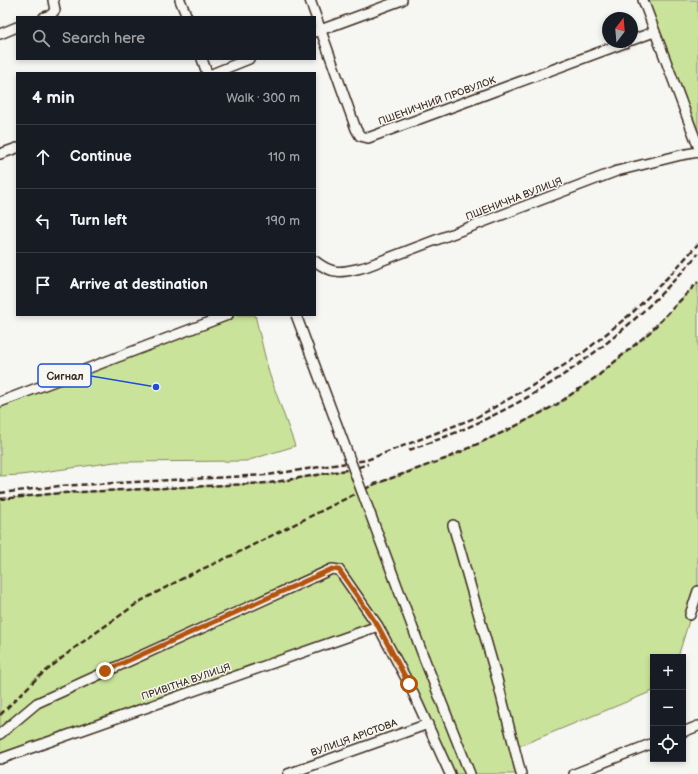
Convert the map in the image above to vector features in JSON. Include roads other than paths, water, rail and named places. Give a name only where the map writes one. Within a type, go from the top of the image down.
[{"type":"street","points":[[46,16],[55,10],[53,0]]},
{"type":"street","points":[[180,0],[187,16]]},
{"type":"street","name":"ПШЕНИЧНИЙ ПРОВУЛОК","points":[[310,0],[314,16]]},
{"type":"street","points":[[318,31],[402,0]]},
{"type":"street","points":[[643,0],[698,146]]},
{"type":"street","points":[[0,34],[16,27]]},
{"type":"street","name":"ПШЕНИЧНИЙ ПРОВУЛОК","points":[[318,31],[356,129],[360,136],[368,138],[611,48]]},
{"type":"street","points":[[638,38],[654,32]]},
{"type":"street","points":[[202,60],[207,72]]},
{"type":"street","points":[[216,72],[246,60]]},
{"type":"street","points":[[0,154],[16,148]]},
{"type":"street","name":"ПШЕНИЧНА ВУЛИЦЯ","points":[[316,262],[324,268],[340,273],[365,268],[617,171],[698,152]]},
{"type":"street","points":[[0,402],[225,316]]},
{"type":"street","points":[[296,316],[424,658],[470,774]]},
{"type":"street","points":[[453,525],[497,679],[521,774]]},
{"type":"street","points":[[0,734],[36,703],[332,569],[339,570],[378,626],[428,724],[450,774]]},
{"type":"street","points":[[694,614],[698,590]]},
{"type":"street","name":"ПРИВІТНА ВУЛИЦЯ","points":[[0,759],[378,626]]},
{"type":"street","name":"ВУЛИЦЯ АРІСТОВА","points":[[288,774],[428,724]]},
{"type":"street","points":[[686,731],[698,726]]},
{"type":"street","points":[[574,774],[650,744]]},
{"type":"railway","points":[[0,493],[59,486],[267,475],[367,460],[477,417],[537,383],[584,352],[633,312],[672,273],[698,244]]},
{"type":"railway","points":[[409,450],[433,442],[502,411],[567,373],[631,322],[659,296],[698,254]]},
{"type":"railway","points":[[0,715],[35,680],[73,649],[139,602],[189,575],[233,555],[375,484],[445,459],[506,431],[556,405],[599,375],[650,332],[698,282]]},
{"type":"railway","points":[[0,499],[61,493],[269,483],[353,469],[368,464]]},
{"type":"place","name":"Сигнал","points":[[156,387]]}]
